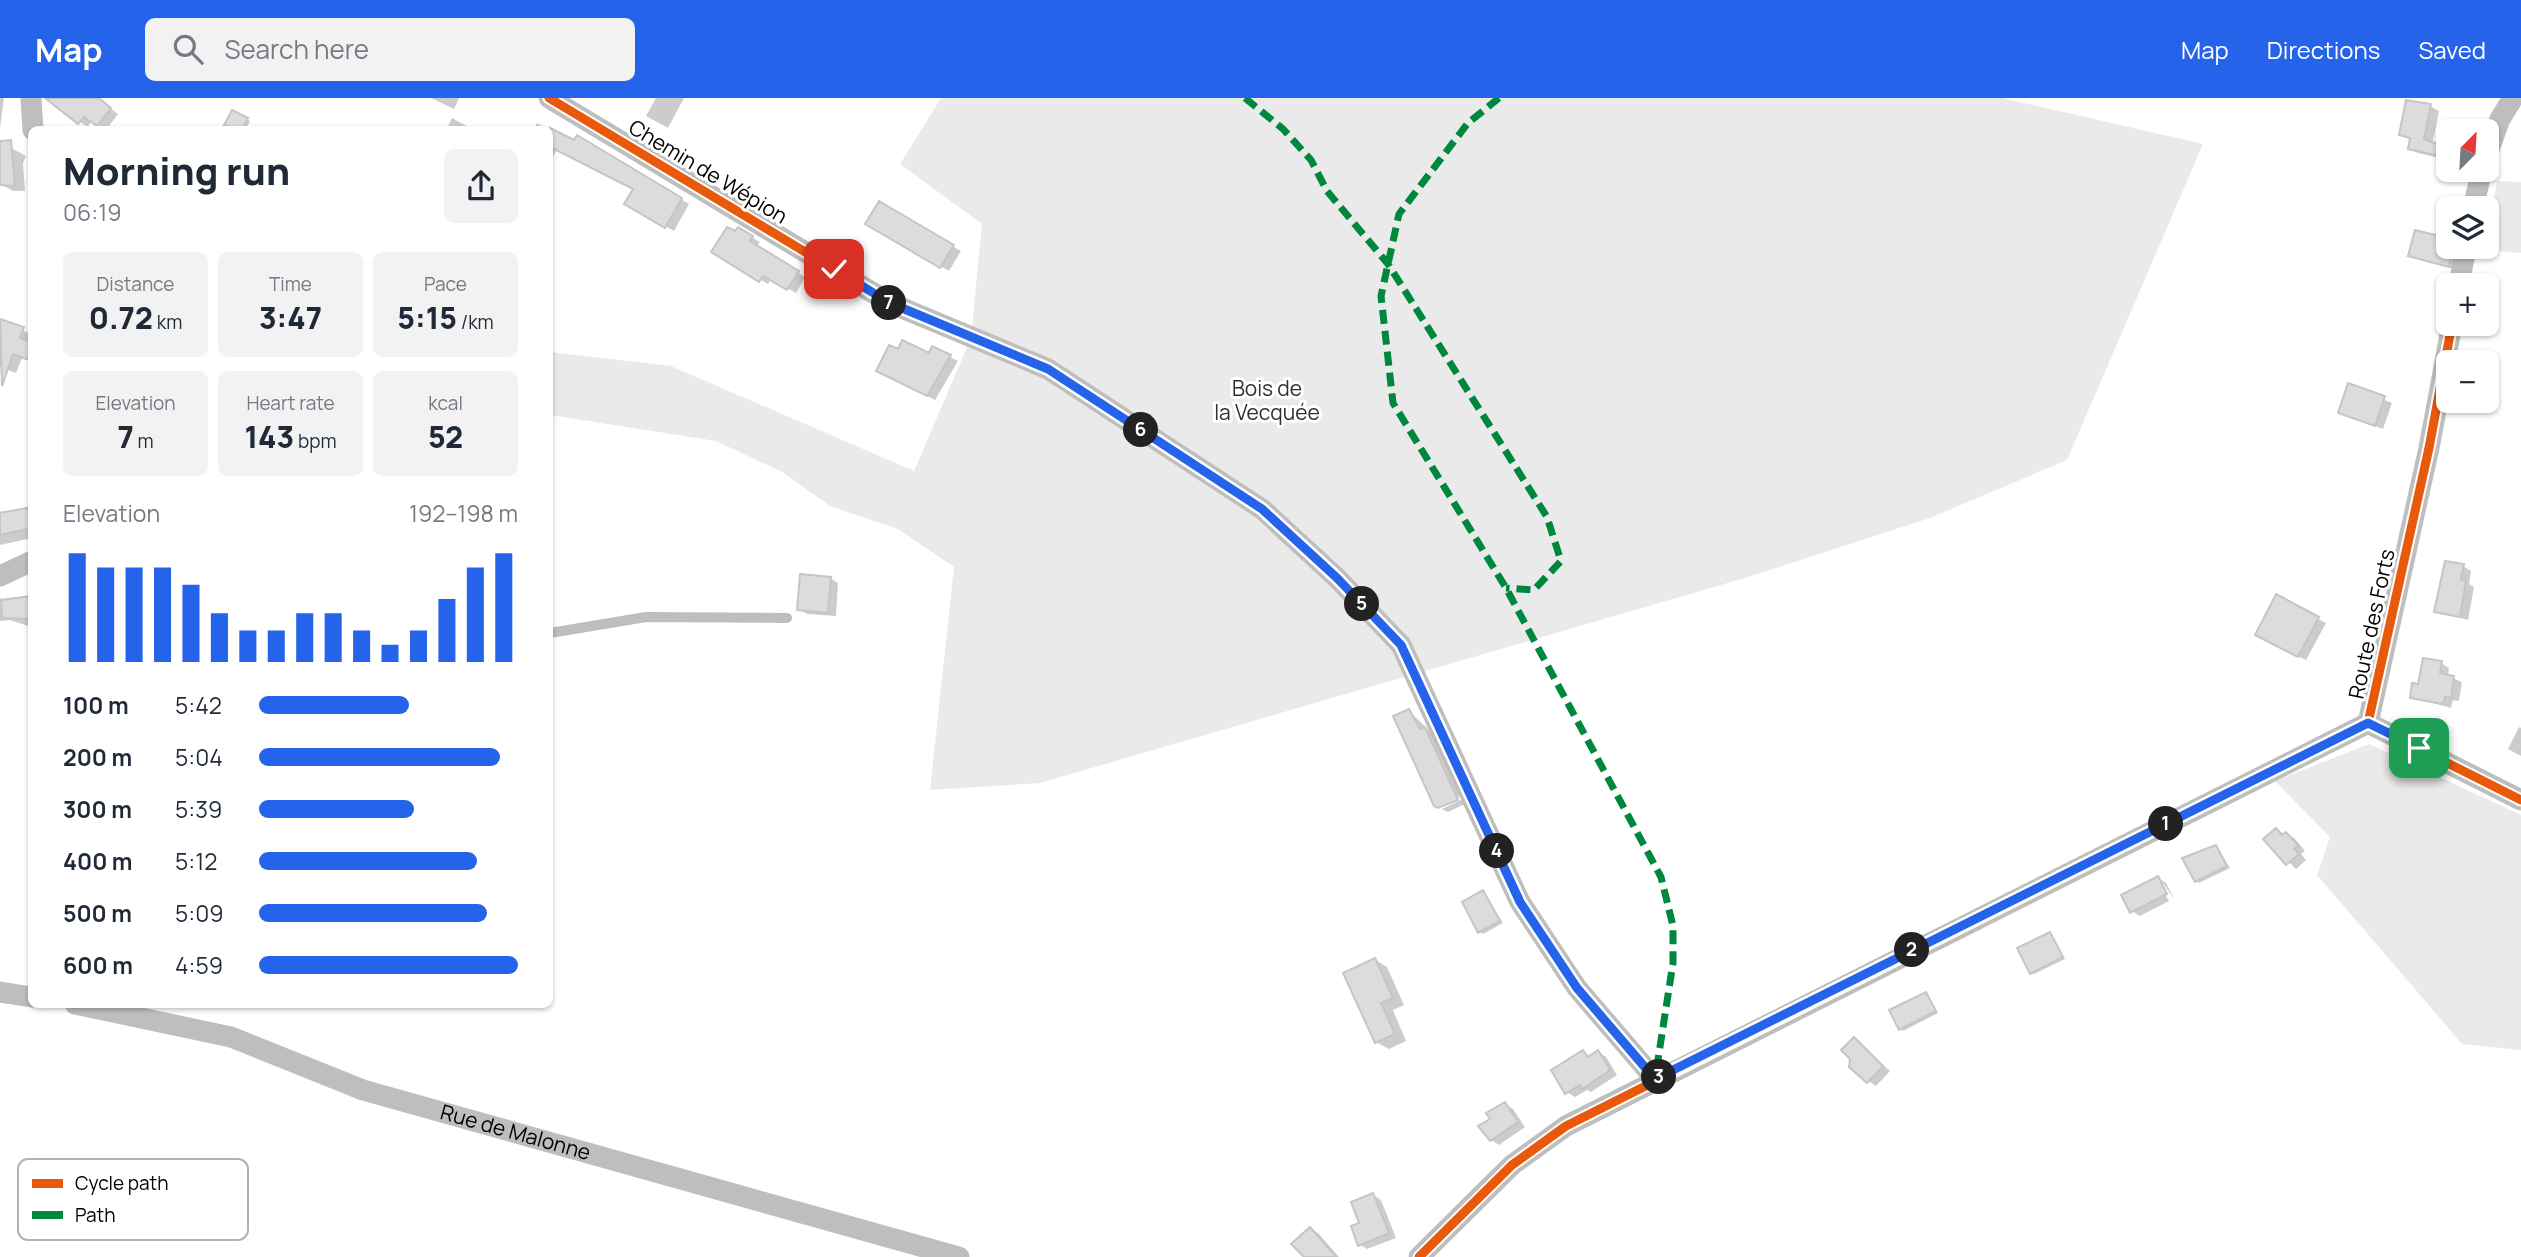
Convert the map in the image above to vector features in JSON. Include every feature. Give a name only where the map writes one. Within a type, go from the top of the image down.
[{"type":"street","points":[[31,98],[33,126]]},
{"type":"street","name":"Chemin de Wépion","points":[[549,98],[890,303],[1048,369],[1262,509],[1337,578],[1401,645],[1520,902],[1577,988],[1655,1079]]},
{"type":"street","points":[[2499,122],[2513,98]]},
{"type":"street","name":"Route des Forts","points":[[1419,1257],[1512,1165],[1566,1126],[2368,723],[2429,448],[2450,336]]},
{"type":"street","points":[[0,576],[28,563]]},
{"type":"street","points":[[2368,723],[2521,800]]},
{"type":"street","points":[[0,992],[28,996]]},
{"type":"street","name":"Rue de Malonne","points":[[94,1008],[231,1037],[363,1090],[959,1257]]},
{"type":"lane","points":[[553,632],[646,617],[787,618]]},
{"type":"green space","name":"Bois de la Vecquée","points":[[941,98],[2003,98],[2203,144],[2067,460],[1930,518],[1745,578],[1040,783],[930,790],[954,567],[898,529],[830,506],[782,472],[716,441],[553,415],[553,352],[671,366],[914,471],[971,338],[982,224],[900,164]]},
{"type":"green space","points":[[2497,182],[2521,182],[2521,253],[2499,251],[2499,196],[2494,196]]},
{"type":"green space","points":[[2369,744],[2521,815],[2521,1050],[2462,1044],[2317,875],[2330,837],[2275,781]]},
{"type":"building","points":[[45,98],[99,98],[111,108],[97,126],[84,117],[78,124]]},
{"type":"building","points":[[2406,100],[2431,104],[2424,139],[2436,144],[2436,155],[2408,149],[2410,138],[2399,135]]},
{"type":"building","points":[[232,110],[248,118],[244,126],[224,125]]},
{"type":"building","points":[[553,130],[574,140],[577,135],[682,198],[665,228],[624,204],[633,189],[553,149]]},
{"type":"building","points":[[11,140],[15,186],[0,185],[0,141]]},
{"type":"building","points":[[879,201],[954,245],[940,268],[865,224]]},
{"type":"building","points":[[727,227],[735,231],[738,227],[753,236],[750,241],[799,271],[787,290],[763,276],[759,282],[711,252]]},
{"type":"building","points":[[2415,230],[2436,235],[2436,259],[2451,259],[2449,267],[2408,256]]},
{"type":"building","points":[[0,319],[24,327],[20,338],[28,341],[28,360],[13,354],[2,386]]},
{"type":"building","points":[[902,340],[929,353],[932,346],[951,355],[927,396],[876,371],[889,345],[898,349]]},
{"type":"building","points":[[2348,383],[2385,396],[2375,426],[2338,413]]},
{"type":"building","points":[[28,508],[28,529],[0,535],[0,513]]},
{"type":"building","points":[[2445,561],[2464,564],[2461,580],[2466,581],[2460,617],[2434,612]]},
{"type":"building","points":[[800,574],[831,577],[828,613],[797,610]]},
{"type":"building","points":[[2276,594],[2319,617],[2298,657],[2255,635]]},
{"type":"building","points":[[28,597],[28,619],[2,618],[1,600]]},
{"type":"building","points":[[2423,658],[2442,661],[2440,673],[2454,676],[2451,698],[2445,697],[2443,704],[2410,698],[2412,683],[2418,684]]},
{"type":"building","points":[[1409,709],[1420,729],[1425,727],[1458,800],[1438,808],[1434,806],[1393,716]]},
{"type":"building","points":[[2276,828],[2282,835],[2286,832],[2298,845],[2294,849],[2299,854],[2286,865],[2263,839]]},
{"type":"building","points":[[2216,845],[2227,866],[2195,882],[2182,858]]},
{"type":"building","points":[[2158,876],[2167,894],[2130,913],[2121,895]]},
{"type":"building","points":[[1483,890],[1500,921],[1478,933],[1462,902]]},
{"type":"building","points":[[2050,932],[2063,957],[2030,974],[2017,948]]},
{"type":"building","points":[[1375,958],[1393,998],[1381,1003],[1395,1034],[1375,1043],[1343,973]]},
{"type":"building","points":[[1926,992],[1936,1011],[1899,1030],[1889,1010]]},
{"type":"building","points":[[1854,1037],[1883,1066],[1867,1083],[1849,1067],[1850,1059],[1841,1050]]},
{"type":"building","points":[[1583,1050],[1588,1057],[1598,1050],[1610,1070],[1582,1089],[1580,1085],[1565,1094],[1551,1070]]},
{"type":"building","points":[[1505,1102],[1518,1122],[1490,1141],[1478,1126],[1490,1119],[1486,1113]]},
{"type":"building","points":[[1373,1193],[1389,1233],[1358,1246],[1351,1226],[1359,1223],[1351,1202]]},
{"type":"building","points":[[1310,1227],[1336,1257],[1304,1257],[1291,1244]]},
{"type":"marked path","points":[[1245,98],[1283,129],[1311,160],[1327,191],[1388,264],[1547,517],[1561,561],[1534,590],[1506,588]]},
{"type":"marked path","points":[[1499,98],[1468,123],[1399,214],[1381,296],[1393,403],[1506,588],[1661,877],[1673,926],[1673,963],[1655,1079]]},
{"type":"cycle path","points":[[549,98],[890,303],[1048,369],[1262,509],[1337,578],[1401,645],[1520,902],[1577,988],[1655,1079]]},
{"type":"cycle path","points":[[2368,723],[2429,448],[2450,336]]},
{"type":"cycle path","points":[[2368,723],[2521,800]]},
{"type":"cycle path","points":[[1419,1257],[1512,1165],[1566,1126],[2368,723]]},
{"type":"route","points":[[834,269],[890,303],[1048,369],[1262,509],[1337,578],[1401,645],[1520,902],[1577,988],[1655,1079],[2368,723],[2419,748]]}]
